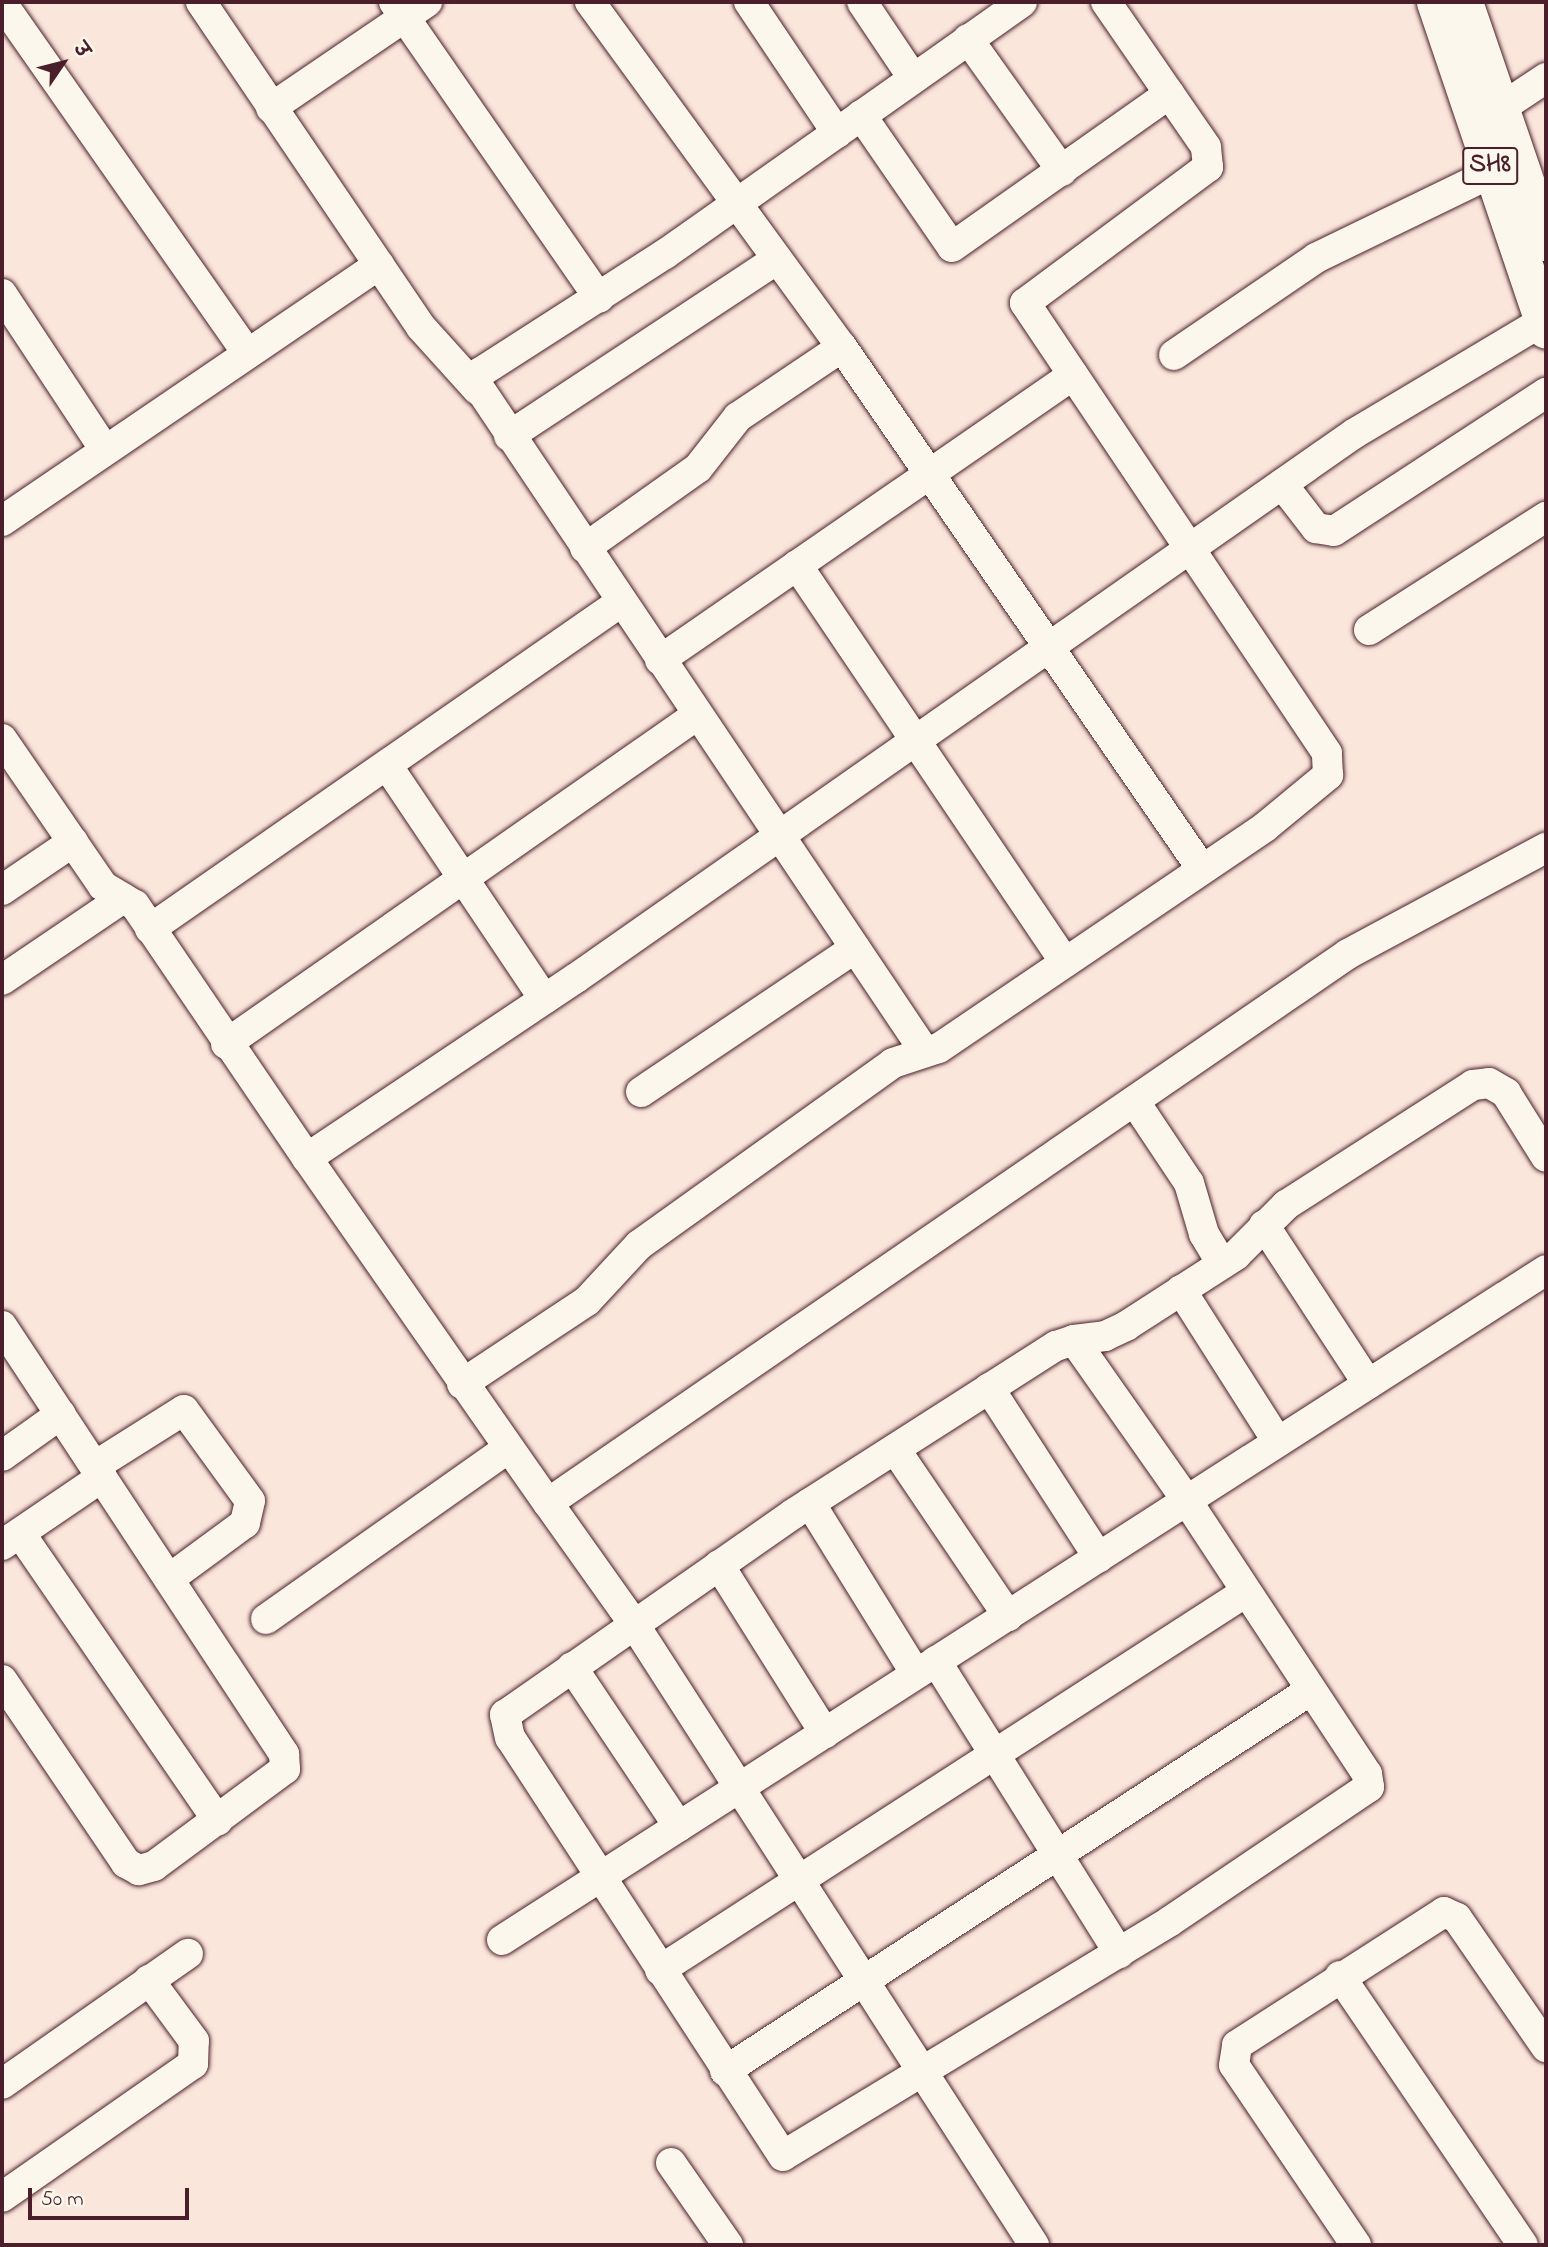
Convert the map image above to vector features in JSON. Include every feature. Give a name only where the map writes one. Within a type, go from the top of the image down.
[{"type":"main road","name":"SH8","points":[[1435,2],[1545,326]]},
{"type":"main road","name":"SH8","points":[[1464,2],[1546,242]]},
{"type":"street","points":[[201,2],[433,343],[478,390],[925,1052]]},
{"type":"street","points":[[590,2],[842,347],[927,474],[1202,869]]},
{"type":"street","points":[[750,2],[837,133]]},
{"type":"street","points":[[862,2],[914,78]]},
{"type":"street","points":[[478,390],[481,372],[599,298],[1022,2]]},
{"type":"street","points":[[462,1384],[587,1301],[639,1245],[893,1063],[925,1052],[1065,962],[1265,827],[1323,781],[1331,767],[1190,549],[1025,303],[1203,175],[1209,154],[1106,2]]},
{"type":"street","points":[[271,108],[408,7],[599,298]]},
{"type":"street","points":[[7,22],[246,352]]},
{"type":"street","points":[[968,39],[1062,171]]},
{"type":"street","points":[[1501,108],[1546,78]]},
{"type":"street","points":[[861,115],[952,247],[1169,94]]},
{"type":"street","points":[[1174,355],[1334,248],[1493,172]]},
{"type":"street","points":[[509,436],[777,258]]},
{"type":"street","points":[[2,521],[246,352],[379,265]]},
{"type":"street","points":[[2,294],[105,450]]},
{"type":"street","points":[[307,1158],[544,999],[1282,484],[1419,392],[1545,326]]},
{"type":"street","points":[[585,548],[698,468],[738,416],[842,347]]},
{"type":"street","points":[[660,660],[1073,375]]},
{"type":"street","points":[[1282,484],[1316,528],[1334,531],[1546,393]]},
{"type":"street","points":[[1369,630],[1546,517]]},
{"type":"street","points":[[797,565],[1065,962]]},
{"type":"street","points":[[150,929],[621,602]]},
{"type":"street","points":[[226,1044],[697,715]]},
{"type":"street","points":[[2,739],[103,886],[123,898],[150,929],[226,1044],[462,1384],[634,1624],[1034,2245]]},
{"type":"street","points":[[387,765],[544,999]]},
{"type":"street","points":[[2,890],[73,842]]},
{"type":"street","points":[[548,1503],[1379,934],[1546,848]]},
{"type":"street","points":[[2,981],[123,898]]},
{"type":"street","points":[[641,1092],[855,948]]},
{"type":"street","points":[[1074,1340],[1187,1501],[1367,1774],[1367,1792],[1119,1953],[783,2156],[724,2071],[504,1720],[572,1667],[810,1503],[989,1388],[1074,1340],[1116,1332],[1222,1264],[1286,1205],[1482,1083],[1506,1093],[1546,1157]]},
{"type":"street","points":[[1135,1102],[1189,1183],[1203,1234],[1222,1264]]},
{"type":"street","points":[[1264,1226],[1368,1384]]},
{"type":"street","points":[[502,1940],[1546,1270]]},
{"type":"street","points":[[1181,1290],[1278,1442]]},
{"type":"street","points":[[2,1326],[285,1760],[279,1778],[219,1821],[154,1866],[132,1868],[2,1679]]},
{"type":"street","points":[[989,1388],[1099,1558]]},
{"type":"street","points":[[169,1579],[245,1523],[250,1501],[184,1410],[11,1539],[219,1821]]},
{"type":"street","points":[[2,1456],[61,1415]]},
{"type":"street","points":[[266,1619],[508,1448]]},
{"type":"street","points":[[895,1449],[1008,1616]]},
{"type":"street","points":[[810,1503],[926,1668],[996,1754],[1119,1953]]},
{"type":"street","points":[[719,1565],[825,1733]]},
{"type":"street","points":[[660,1969],[1246,1592]]},
{"type":"street","points":[[572,1667],[679,1827]]},
{"type":"street","points":[[724,2071],[1311,1690]]},
{"type":"street","points":[[1356,2245],[1232,2057],[1244,2039],[1436,1914],[1451,1913],[1546,2047]]},
{"type":"street","points":[[2,2084],[188,1954]]},
{"type":"street","points":[[1340,1976],[1522,2245]]},
{"type":"street","points":[[2,2197],[193,2064],[194,2041],[149,1980]]},
{"type":"street","points":[[671,2162],[728,2245]]}]
